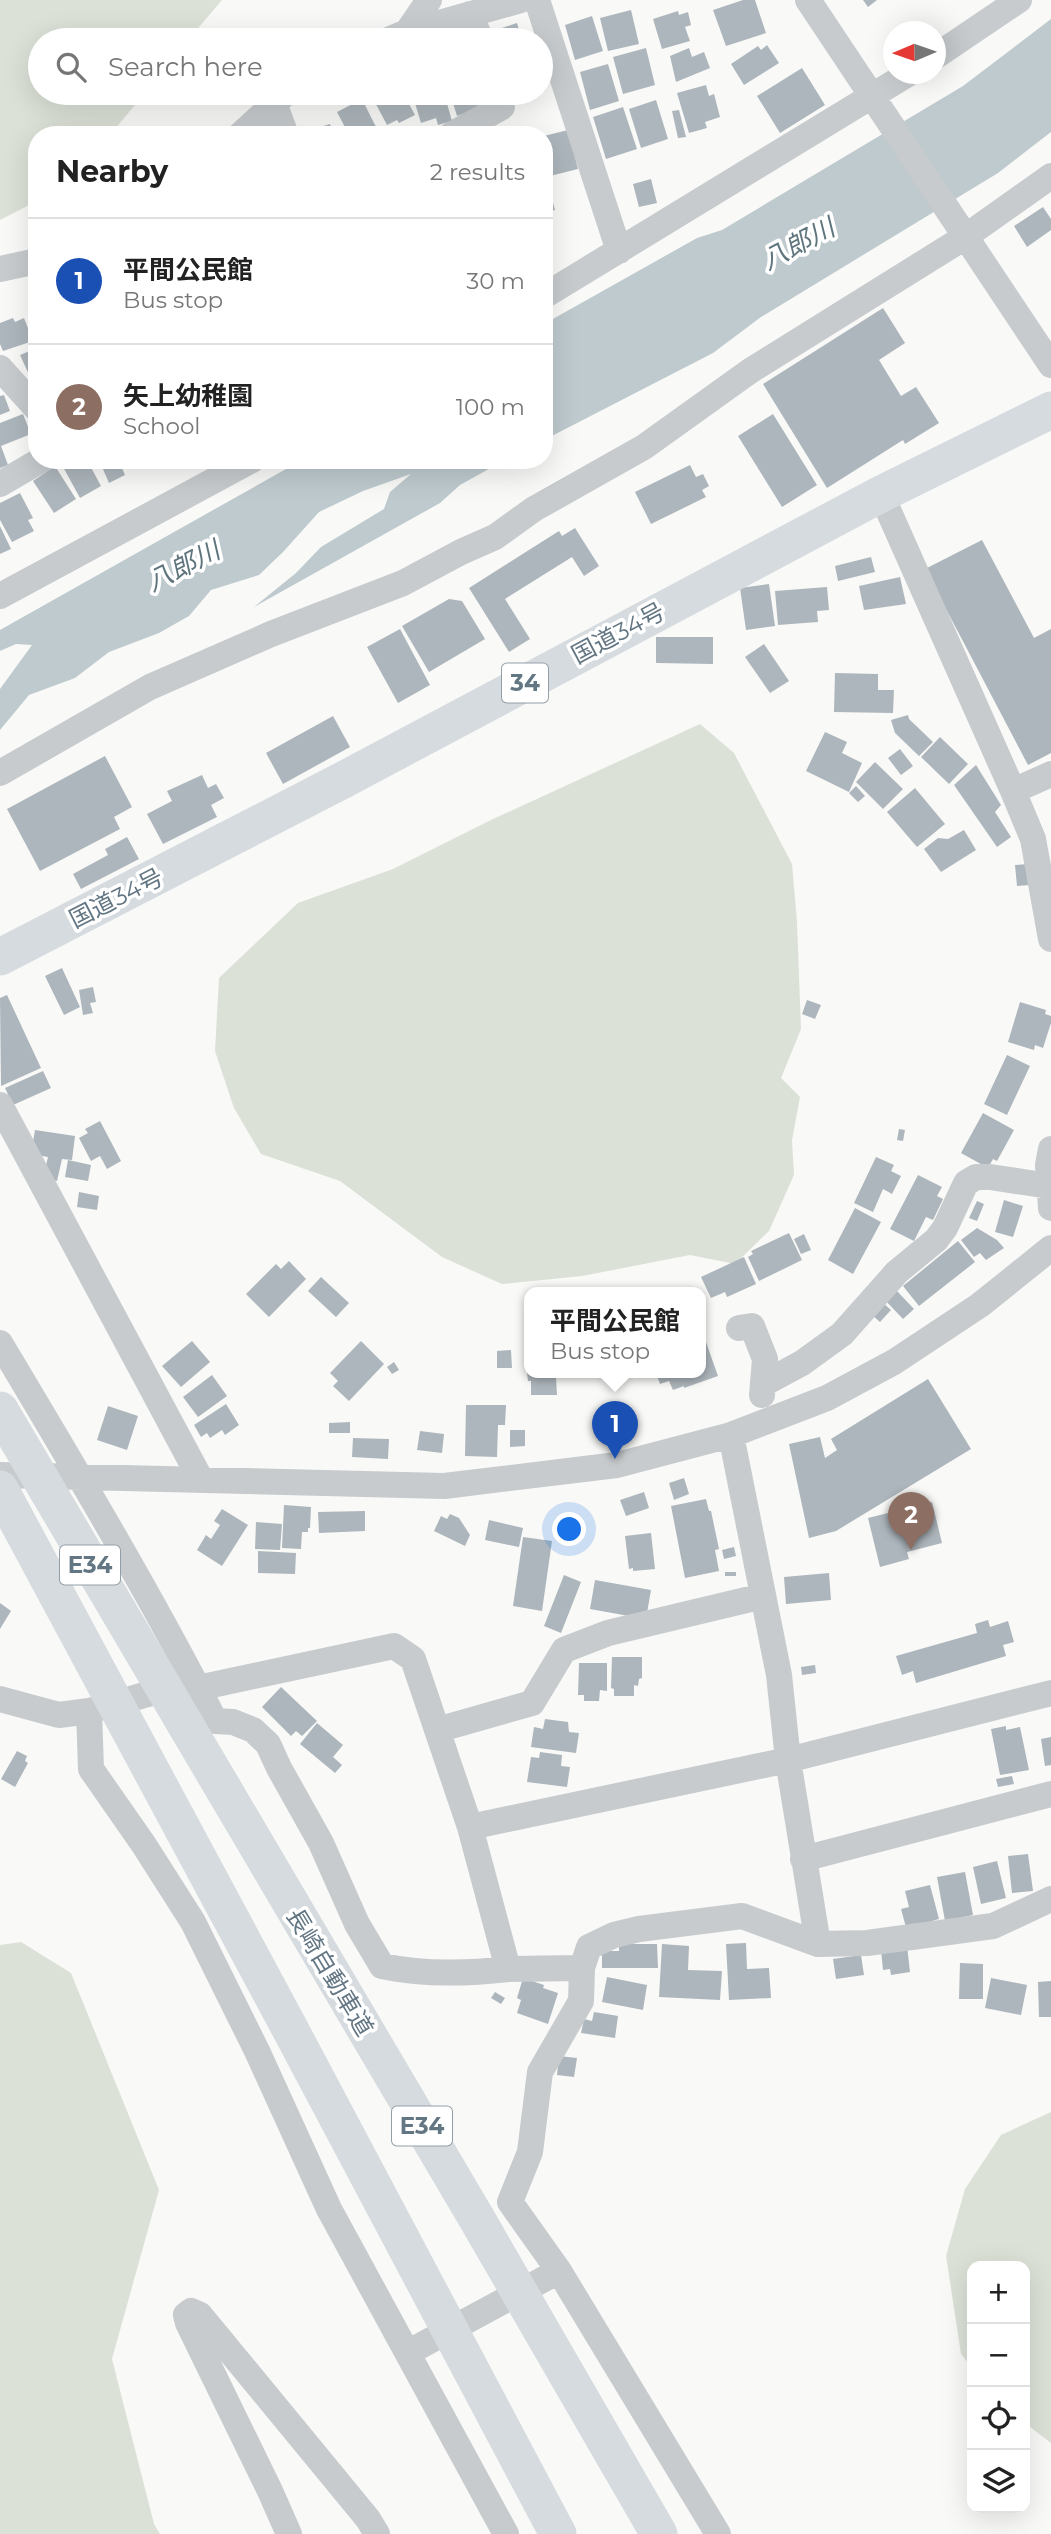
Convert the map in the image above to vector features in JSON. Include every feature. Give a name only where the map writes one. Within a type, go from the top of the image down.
[{"type":"highway","name":"国道34号","points":[[0,957],[345,779],[881,494],[1051,410]]},
{"type":"highway","name":"長崎自動車道","points":[[0,1410],[659,2534]]},
{"type":"highway","name":"E34","points":[[0,1489],[558,2534]]},
{"type":"street","points":[[404,28],[429,0]]},
{"type":"street","points":[[424,28],[521,0]]},
{"type":"street","points":[[537,0],[546,28]]},
{"type":"street","points":[[808,0],[1051,365]]},
{"type":"street","points":[[946,49],[1014,2]]},
{"type":"street","points":[[470,14],[476,28]]},
{"type":"street","points":[[553,49],[619,251]]},
{"type":"street","points":[[553,285],[619,251],[893,84]]},
{"type":"street","points":[[250,126],[272,105]]},
{"type":"street","points":[[281,105],[285,126]]},
{"type":"street","points":[[467,126],[501,105]]},
{"type":"street","points":[[0,773],[150,687],[271,634],[403,583],[495,537],[534,509],[644,447],[750,371],[965,237],[1051,176]]},
{"type":"street","points":[[0,269],[28,263]]},
{"type":"street","points":[[0,368],[28,399]]},
{"type":"street","points":[[0,484],[28,468]]},
{"type":"street","points":[[0,596],[235,469]]},
{"type":"street","points":[[881,494],[1043,860],[1051,939]]},
{"type":"street","points":[[1013,791],[1051,774]]},
{"type":"street","points":[[0,1105],[200,1478]]},
{"type":"street","points":[[763,1384],[802,1363],[842,1334],[897,1272],[936,1240],[946,1228],[966,1183],[975,1177],[990,1177],[1050,1197],[1048,1165],[1051,1149]]},
{"type":"street","points":[[0,1475],[444,1486],[617,1465],[731,1435],[827,1398],[894,1362],[980,1305],[1051,1248]]},
{"type":"street","points":[[739,1328],[752,1326],[765,1359],[762,1395],[769,1421]]},
{"type":"street","points":[[0,1343],[79,1475],[215,1721],[233,1722],[253,1730],[268,1744],[321,1843],[357,1924],[382,1966],[406,1971],[458,1974],[508,1969],[582,1968]]},
{"type":"street","points":[[731,1435],[779,1675],[788,1760],[818,1944]]},
{"type":"street","points":[[437,1730],[532,1703],[564,1650],[608,1633],[763,1596]]},
{"type":"street","points":[[0,1699],[59,1715],[89,1711],[196,1684],[394,1646],[413,1659],[470,1828],[508,1969]]},
{"type":"street","points":[[470,1828],[788,1760],[1051,1693]]},
{"type":"street","points":[[89,1711],[91,1769],[193,1922],[257,2051],[329,2209],[506,2534]]},
{"type":"street","points":[[803,1859],[1051,1794]]},
{"type":"street","points":[[718,2534],[559,2271],[510,2202],[530,2152],[540,2072],[582,2001],[582,1968],[589,1947],[614,1935],[639,1929],[742,1916],[818,1944],[867,1943],[993,1926],[1051,1899]]},
{"type":"street","points":[[1016,1917],[1023,1933],[1051,1917]]},
{"type":"street","points":[[409,2352],[559,2271]]},
{"type":"street","points":[[289,2534],[187,2323],[186,2315],[191,2311],[200,2315],[368,2519],[377,2534]]},
{"type":"shaded area","points":[[0,0],[222,0],[198,28],[28,28],[28,105],[135,105],[118,126],[28,126],[28,206],[0,220]]},
{"type":"shaded area","points":[[700,724],[734,753],[792,864],[801,1029],[781,1078],[800,1097],[792,1140],[794,1175],[769,1231],[735,1264],[690,1255],[582,1276],[502,1284],[442,1257],[340,1181],[261,1154],[234,1108],[215,1051],[219,978],[298,903],[393,869],[491,820]]},
{"type":"shaded area","points":[[21,1942],[71,1973],[159,2190],[112,2359],[154,2524],[160,2534],[0,2534],[0,1945]]},
{"type":"shaded area","points":[[1051,2112],[1051,2443],[1030,2427],[1030,2261],[967,2261],[967,2362],[961,2354],[946,2256],[965,2189],[1001,2135]]},
{"type":"water","name":"八郎川","points":[[1051,19],[1051,132],[998,173],[761,317],[713,353],[553,435],[553,319],[697,238],[722,230],[963,86]]},
{"type":"water","name":"八郎川","points":[[286,469],[489,469],[460,485],[440,503],[254,607],[296,573],[321,547],[384,509],[390,492],[411,474],[363,491],[319,512],[259,575],[211,590],[189,616],[159,633],[109,652],[75,678],[29,695],[0,730],[0,689],[32,645],[16,644],[0,651],[0,630]]},
{"type":"building","points":[[743,0],[755,0],[766,33],[726,46],[713,10]]},
{"type":"building","points":[[863,0],[877,0],[868,7]]},
{"type":"building","points":[[631,10],[639,44],[608,51],[600,18]]},
{"type":"building","points":[[678,11],[679,15],[688,12],[691,25],[685,27],[690,41],[662,49],[653,19]]},
{"type":"building","points":[[592,16],[603,51],[575,60],[565,25]]},
{"type":"building","points":[[517,23],[518,28],[502,28]]},
{"type":"building","points":[[767,45],[779,63],[744,85],[731,64],[758,46],[761,50]]},
{"type":"building","points":[[646,48],[655,85],[623,94],[613,57]]},
{"type":"building","points":[[689,48],[692,57],[704,52],[710,68],[676,82],[670,56]]},
{"type":"building","points":[[608,64],[619,101],[590,110],[580,72]]},
{"type":"building","points":[[802,68],[825,105],[780,133],[757,96]]},
{"type":"building","points":[[706,85],[709,96],[714,94],[720,117],[705,122],[707,128],[689,133],[677,93]]},
{"type":"building","points":[[656,100],[668,139],[641,148],[629,109]]},
{"type":"building","points":[[350,105],[365,105],[376,126],[344,126],[337,112]]},
{"type":"building","points":[[376,105],[410,105],[415,115],[399,123],[397,120],[387,125]]},
{"type":"building","points":[[416,105],[447,105],[452,121],[438,125],[436,118],[421,123]]},
{"type":"building","points":[[454,105],[486,105],[486,106],[457,116]]},
{"type":"building","points":[[623,107],[637,149],[606,159],[593,117]]},
{"type":"building","points":[[679,110],[686,137],[678,138],[672,111]]},
{"type":"building","points":[[568,130],[578,169],[553,175],[553,134]]},
{"type":"building","points":[[651,179],[657,203],[639,207],[633,184]]},
{"type":"building","points":[[1043,207],[1051,219],[1051,230],[1027,247],[1014,226]]},
{"type":"building","points":[[883,308],[905,343],[879,360],[901,396],[916,387],[939,423],[905,444],[903,440],[827,488],[763,384]]},
{"type":"building","points":[[13,318],[15,322],[24,318],[28,328],[28,343],[3,351],[0,344],[0,323]]},
{"type":"building","points":[[28,352],[28,372],[20,355]]},
{"type":"building","points":[[4,395],[10,411],[0,415],[0,396]]},
{"type":"building","points":[[23,414],[28,435],[1,446],[8,465],[0,468],[0,423]]},
{"type":"building","points":[[773,414],[817,485],[782,507],[738,436]]},
{"type":"building","points":[[690,465],[696,477],[703,474],[709,486],[702,490],[706,497],[651,524],[635,492]]},
{"type":"building","points":[[51,469],[57,469],[76,499],[54,513],[33,481]]},
{"type":"building","points":[[64,469],[92,469],[101,486],[80,498]]},
{"type":"building","points":[[103,469],[122,469],[125,475],[109,483]]},
{"type":"building","points":[[20,493],[33,518],[28,520],[34,531],[12,542],[0,520],[0,503]]},
{"type":"building","points":[[0,526],[11,549],[0,554]]},
{"type":"building","points":[[575,528],[599,566],[584,576],[572,557],[505,599],[530,639],[509,652],[469,588],[559,531],[562,536]]},
{"type":"building","points":[[982,540],[1034,638],[1051,629],[1051,753],[1028,765],[925,569]]},
{"type":"building","points":[[871,557],[875,572],[838,581],[835,566]]},
{"type":"building","points":[[900,577],[906,604],[864,610],[859,586]]},
{"type":"building","points":[[769,584],[775,626],[746,630],[740,588]]},
{"type":"building","points":[[827,587],[829,610],[817,611],[818,622],[778,625],[775,591]]},
{"type":"building","points":[[449,599],[462,601],[485,639],[429,672],[402,626]]},
{"type":"building","points":[[400,629],[430,685],[398,703],[367,647]]},
{"type":"building","points":[[656,637],[713,637],[713,664],[656,663]]},
{"type":"building","points":[[764,644],[789,681],[770,693],[745,657]]},
{"type":"building","points":[[835,673],[878,674],[878,690],[894,690],[893,713],[834,712]]},
{"type":"building","points":[[908,715],[933,742],[919,756],[895,733],[891,720]]},
{"type":"building","points":[[333,716],[350,747],[283,784],[266,753]]},
{"type":"building","points":[[825,732],[847,742],[842,753],[862,763],[849,792],[806,771]]},
{"type":"building","points":[[940,737],[968,764],[949,784],[921,757]]},
{"type":"building","points":[[900,749],[913,766],[901,775],[888,758]]},
{"type":"building","points":[[105,756],[132,807],[114,817],[120,829],[40,871],[7,809]]},
{"type":"building","points":[[875,762],[903,789],[883,809],[856,782]]},
{"type":"building","points":[[976,765],[1001,805],[995,812],[1011,837],[997,847],[954,785]]},
{"type":"building","points":[[202,775],[208,788],[216,784],[224,798],[211,805],[217,817],[163,844],[147,814],[172,801],[167,791]]},
{"type":"building","points":[[856,786],[865,796],[858,802],[849,793]]},
{"type":"building","points":[[915,788],[945,824],[917,847],[887,812]]},
{"type":"building","points":[[964,830],[976,850],[941,872],[924,849],[938,838],[948,839]]},
{"type":"building","points":[[127,837],[139,859],[81,889],[73,874],[108,855],[105,849]]},
{"type":"building","points":[[1028,864],[1029,885],[1017,886],[1015,865]]},
{"type":"building","points":[[62,968],[80,1007],[64,1015],[45,976]]},
{"type":"building","points":[[93,987],[96,1002],[90,1003],[93,1013],[83,1015],[79,990]]},
{"type":"building","points":[[7,995],[41,1068],[1,1086],[0,998]]},
{"type":"building","points":[[807,1000],[821,1005],[815,1019],[802,1014]]},
{"type":"building","points":[[1020,1002],[1046,1010],[1045,1014],[1051,1016],[1043,1048],[1035,1045],[1034,1050],[1008,1042]]},
{"type":"building","points":[[1007,1055],[1030,1066],[1007,1115],[984,1104]]},
{"type":"building","points":[[43,1071],[51,1088],[13,1105],[5,1088]]},
{"type":"building","points":[[983,1113],[1014,1130],[997,1161],[993,1159],[988,1168],[961,1153]]},
{"type":"building","points":[[100,1121],[121,1161],[107,1169],[100,1156],[91,1161],[79,1138],[88,1133],[85,1129]]},
{"type":"building","points":[[899,1129],[905,1130],[903,1141],[897,1140]]},
{"type":"building","points":[[35,1130],[75,1136],[72,1160],[62,1159],[57,1181],[43,1178],[48,1157],[31,1154]]},
{"type":"building","points":[[876,1157],[894,1165],[891,1171],[901,1176],[892,1194],[883,1189],[873,1212],[854,1203]]},
{"type":"building","points":[[68,1160],[91,1165],[88,1181],[65,1177]]},
{"type":"building","points":[[918,1175],[942,1187],[937,1196],[943,1199],[933,1220],[926,1217],[914,1241],[890,1229]]},
{"type":"building","points":[[79,1192],[99,1196],[97,1210],[77,1207]]},
{"type":"building","points":[[1004,1200],[1023,1206],[1013,1237],[995,1232]]},
{"type":"building","points":[[977,1201],[984,1204],[977,1221],[969,1218]]},
{"type":"building","points":[[855,1208],[881,1222],[853,1274],[828,1260]]},
{"type":"building","points":[[977,1228],[997,1240],[1004,1248],[986,1260],[980,1253],[974,1257],[961,1240]]},
{"type":"building","points":[[789,1233],[802,1260],[759,1281],[748,1257],[753,1254],[751,1251]]},
{"type":"building","points":[[804,1234],[811,1250],[801,1254],[794,1239]]},
{"type":"building","points":[[958,1241],[975,1262],[919,1306],[903,1286]]},
{"type":"building","points":[[744,1257],[756,1284],[727,1297],[725,1292],[711,1298],[701,1277]]},
{"type":"building","points":[[289,1261],[306,1279],[269,1317],[246,1294],[276,1264],[281,1269]]},
{"type":"building","points":[[321,1277],[349,1303],[336,1317],[308,1291]]},
{"type":"building","points":[[896,1290],[914,1309],[903,1319],[885,1300]]},
{"type":"building","points":[[883,1303],[891,1310],[880,1322],[872,1315]]},
{"type":"building","points":[[192,1341],[210,1362],[181,1387],[162,1366]]},
{"type":"building","points":[[361,1341],[384,1364],[349,1401],[333,1386],[338,1381],[330,1373]]},
{"type":"building","points":[[706,1342],[718,1376],[673,1390],[669,1381],[660,1384],[658,1378],[706,1378]]},
{"type":"building","points":[[511,1350],[512,1368],[497,1368],[497,1351]]},
{"type":"building","points":[[394,1362],[399,1370],[392,1374],[387,1367]]},
{"type":"building","points":[[212,1375],[227,1396],[198,1417],[183,1397]]},
{"type":"building","points":[[528,1378],[556,1378],[557,1395],[531,1395],[531,1381]]},
{"type":"building","points":[[928,1379],[971,1449],[836,1531],[809,1538],[789,1444],[820,1437],[825,1458],[837,1450],[831,1439]]},
{"type":"building","points":[[226,1404],[239,1425],[225,1435],[222,1430],[210,1438],[207,1433],[201,1437],[194,1425]]},
{"type":"building","points":[[466,1405],[506,1405],[505,1425],[498,1425],[497,1457],[465,1456]]},
{"type":"building","points":[[108,1406],[138,1416],[127,1450],[97,1440]]},
{"type":"building","points":[[350,1422],[350,1433],[329,1433],[329,1423]]},
{"type":"building","points":[[510,1430],[525,1430],[525,1446],[510,1447]]},
{"type":"building","points":[[420,1431],[444,1434],[442,1453],[417,1450]]},
{"type":"building","points":[[353,1438],[389,1439],[388,1459],[352,1457]]},
{"type":"building","points":[[684,1478],[689,1494],[674,1500],[669,1483]]},
{"type":"building","points":[[644,1492],[649,1508],[626,1516],[620,1500]]},
{"type":"building","points":[[706,1499],[719,1549],[715,1550],[719,1571],[685,1578],[671,1506]]},
{"type":"building","points":[[932,1502],[942,1543],[907,1552],[909,1559],[880,1567],[868,1518]]},
{"type":"building","points":[[284,1505],[311,1507],[310,1528],[308,1532],[302,1532],[301,1549],[282,1548]]},
{"type":"building","points":[[222,1509],[248,1525],[222,1566],[197,1550],[206,1535],[211,1539],[220,1525],[214,1521]]},
{"type":"building","points":[[365,1511],[365,1531],[319,1533],[318,1512]]},
{"type":"building","points":[[450,1514],[459,1518],[470,1535],[465,1546],[434,1531],[441,1516],[447,1519]]},
{"type":"building","points":[[489,1520],[523,1528],[519,1547],[485,1540]]},
{"type":"building","points":[[256,1522],[282,1524],[280,1550],[255,1549]]},
{"type":"building","points":[[651,1533],[655,1569],[629,1569],[625,1536]]},
{"type":"building","points":[[523,1537],[552,1541],[542,1611],[513,1606]]},
{"type":"building","points":[[734,1547],[736,1556],[724,1559],[722,1550]]},
{"type":"building","points":[[258,1551],[296,1553],[295,1574],[258,1573]]},
{"type":"building","points":[[725,1572],[736,1572],[736,1576],[725,1576]]},
{"type":"building","points":[[829,1573],[831,1600],[786,1604],[784,1577]]},
{"type":"building","points":[[564,1575],[581,1582],[561,1633],[544,1626]]},
{"type":"building","points":[[595,1580],[651,1590],[646,1619],[590,1609]]},
{"type":"building","points":[[0,1603],[11,1611],[0,1629]]},
{"type":"building","points":[[988,1620],[990,1627],[1008,1621],[1014,1642],[1003,1645],[1006,1656],[916,1683],[913,1671],[902,1675],[896,1656],[977,1633],[975,1624]]},
{"type":"building","points":[[612,1657],[642,1657],[642,1678],[639,1679],[638,1686],[634,1685],[634,1696],[614,1696],[614,1689],[611,1688]]},
{"type":"building","points":[[579,1663],[607,1663],[607,1691],[600,1690],[599,1701],[584,1701],[584,1695],[578,1695]]},
{"type":"building","points":[[815,1665],[816,1673],[802,1675],[801,1667]]},
{"type":"building","points":[[281,1687],[317,1721],[302,1736],[296,1731],[291,1736],[262,1707]]},
{"type":"building","points":[[545,1719],[568,1722],[569,1732],[579,1733],[576,1753],[531,1747],[534,1727],[543,1729]]},
{"type":"building","points":[[317,1723],[343,1745],[333,1757],[342,1765],[335,1773],[300,1744]]},
{"type":"building","points":[[1006,1726],[1006,1730],[1020,1727],[1029,1770],[1000,1775],[991,1729]]},
{"type":"building","points":[[1051,1737],[1051,1765],[1045,1766],[1041,1739]]},
{"type":"building","points":[[17,1751],[27,1756],[25,1761],[28,1763],[15,1787],[1,1779]]},
{"type":"building","points":[[540,1752],[562,1755],[561,1766],[570,1767],[567,1787],[527,1782],[531,1757],[539,1758]]},
{"type":"building","points":[[1012,1776],[1014,1784],[998,1787],[996,1779]]},
{"type":"building","points":[[1028,1854],[1033,1891],[1012,1893],[1008,1856]]},
{"type":"building","points":[[997,1861],[1006,1898],[981,1904],[973,1867]]},
{"type":"building","points":[[965,1872],[973,1915],[945,1921],[937,1877]]},
{"type":"building","points":[[930,1885],[939,1919],[907,1931],[901,1909],[909,1907],[905,1891]]},
{"type":"building","points":[[746,1943],[747,1969],[769,1968],[771,1998],[729,2000],[726,1944]]},
{"type":"building","points":[[619,1944],[657,1944],[658,1968],[602,1968],[602,1951],[619,1951]]},
{"type":"building","points":[[662,1944],[689,1946],[688,1970],[722,1971],[720,2000],[659,1997]]},
{"type":"building","points":[[907,1946],[910,1972],[891,1975],[890,1969],[883,1970],[881,1950]]},
{"type":"building","points":[[861,1955],[864,1975],[836,1979],[833,1959]]},
{"type":"building","points":[[960,1963],[983,1964],[983,1999],[959,1999]]},
{"type":"building","points":[[607,1977],[647,1985],[643,2010],[602,2002]]},
{"type":"building","points":[[523,1978],[558,1993],[548,2024],[517,2013],[521,2000],[517,1998]]},
{"type":"building","points":[[991,1978],[1027,1985],[1021,2015],[985,2008]]},
{"type":"building","points":[[1051,1981],[1051,2017],[1039,2017],[1038,1982]]},
{"type":"building","points":[[495,1992],[505,1998],[501,2004],[491,1998]]},
{"type":"building","points":[[594,2012],[618,2016],[615,2038],[581,2033],[584,2019],[592,2021]]},
{"type":"building","points":[[559,2056],[577,2058],[574,2077],[557,2075]]},
{"type":"place","name":"平間公民館","points":[[615,1459]]},
{"type":"place","name":"矢上幼稚園","points":[[911,1550]]}]
